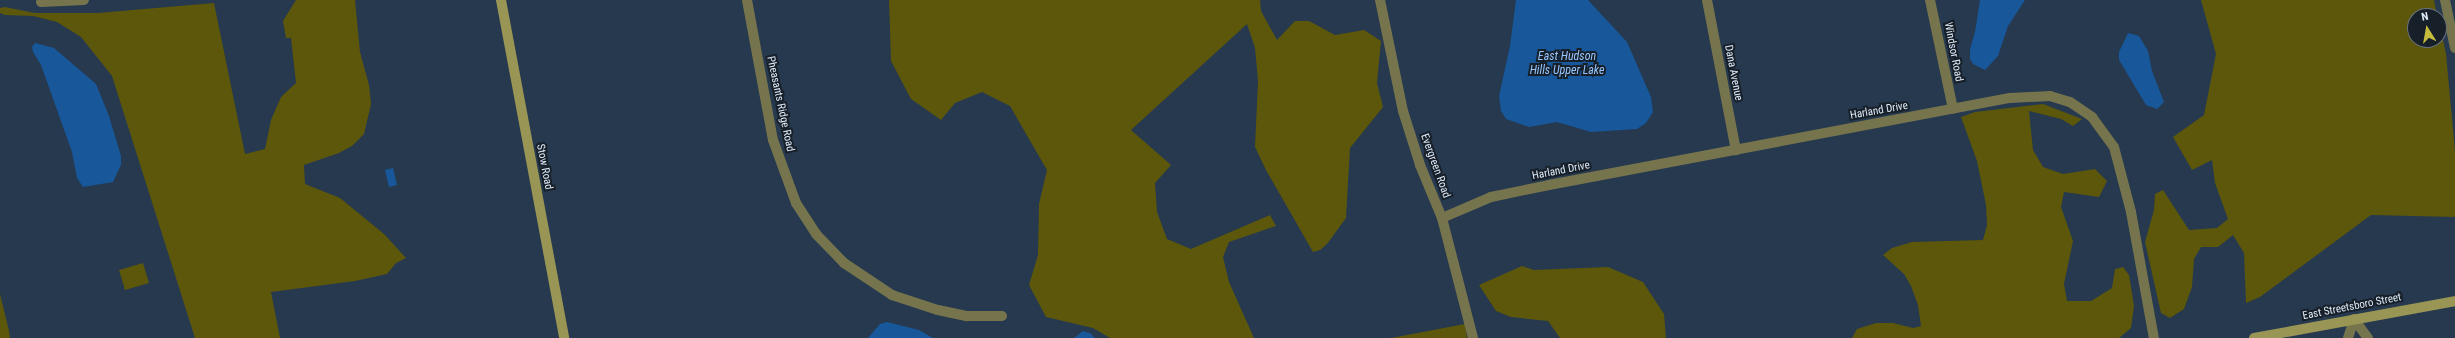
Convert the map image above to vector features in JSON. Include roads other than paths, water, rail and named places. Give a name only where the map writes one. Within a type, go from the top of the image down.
[{"type":"street","points":[[41,2],[84,0]]},
{"type":"street","name":"Stow Road","points":[[501,0],[564,338]]},
{"type":"street","name":"Pheasants Ridge Road","points":[[747,0],[773,140],[796,203],[816,234],[844,263],[892,295],[938,310],[967,316],[1002,316]]},
{"type":"street","name":"Evergreen Road","points":[[1380,0],[1403,111],[1420,165],[1442,218],[1474,338]]},
{"type":"street","name":"Dana Avenue","points":[[1707,0],[1736,150]]},
{"type":"street","name":"Windsor Road","points":[[1930,0],[1953,109]]},
{"type":"street","points":[[2445,0],[2455,48]]},
{"type":"street","name":"Harland Drive","points":[[1442,218],[1491,197],[2010,98],[2050,96],[2082,109],[2100,126],[2111,143],[2120,165],[2154,338]]},
{"type":"street","name":"East Streetsboro Street","points":[[2254,338],[2455,300]]},
{"type":"street","points":[[2348,338],[2354,319]]},
{"type":"street","points":[[2354,319],[2368,338]]},
{"type":"water","name":"East Hudson Hills Upper Lake","points":[[1516,0],[1588,0],[1627,42],[1651,97],[1653,112],[1646,123],[1637,129],[1591,132],[1557,122],[1529,127],[1506,119],[1501,111],[1499,96],[1510,46]]},
{"type":"water","points":[[1980,0],[2025,0],[2008,26],[1998,56],[1985,70],[1973,64],[1970,59],[1970,49],[1975,32]]},
{"type":"water","points":[[2128,33],[2139,36],[2148,51],[2152,71],[2164,102],[2157,109],[2146,105],[2119,60],[2119,52]]},
{"type":"water","points":[[35,43],[54,48],[96,84],[109,116],[121,156],[121,165],[113,182],[83,187],[77,178],[72,152],[41,65],[33,52],[32,47]]},
{"type":"water","points":[[393,168],[397,185],[389,187],[385,170]]},
{"type":"water","points":[[887,322],[919,330],[933,338],[868,338],[880,324]]},
{"type":"water","points":[[1083,331],[1090,333],[1095,338],[1074,338]]}]
